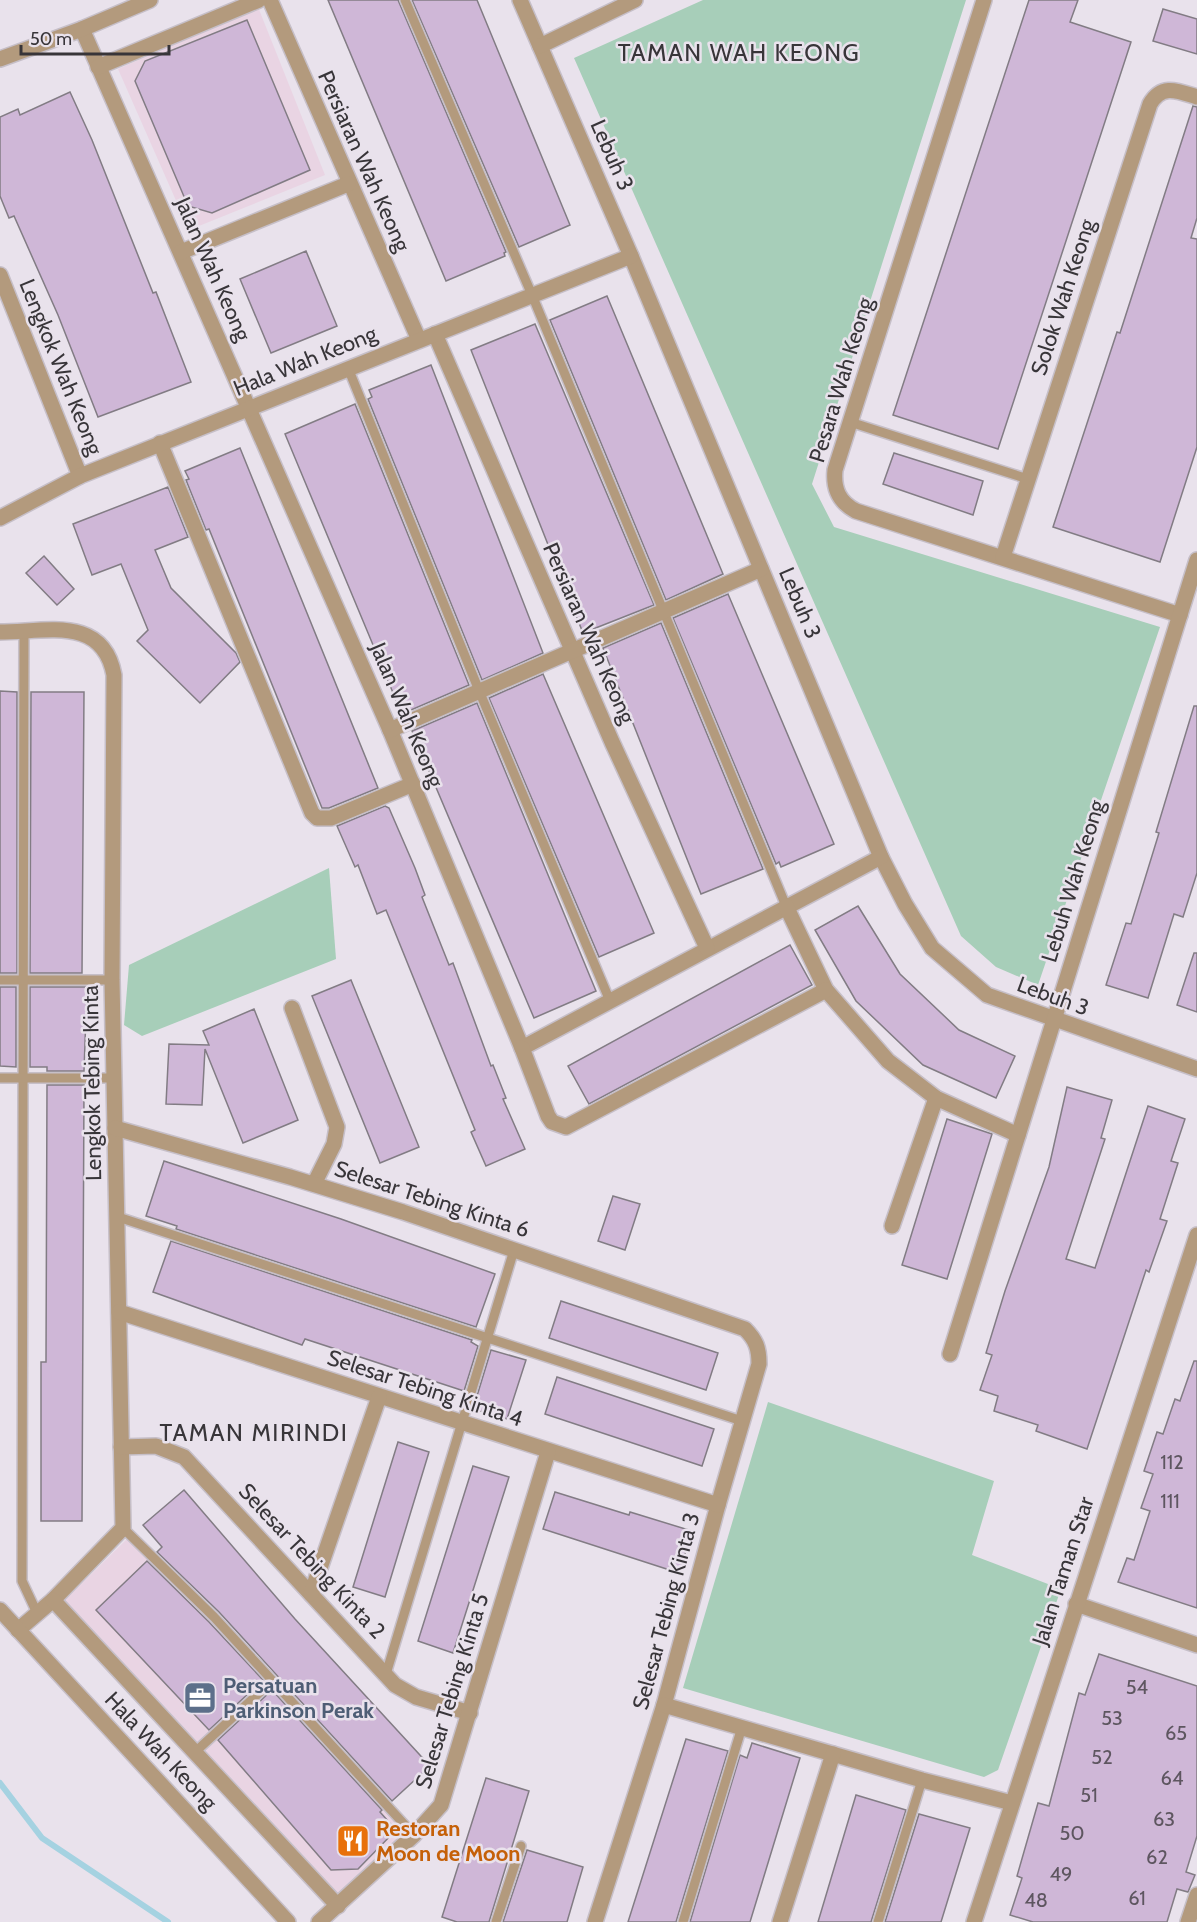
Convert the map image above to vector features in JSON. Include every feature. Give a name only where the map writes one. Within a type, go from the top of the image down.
[{"type":"street","points":[[0,59],[82,29],[150,0]]},
{"type":"street","points":[[98,67],[259,0]]},
{"type":"street","name":"Persiaran Wah Keong","points":[[270,0],[348,184],[419,340]]},
{"type":"street","name":"Lebuh 3","points":[[520,0],[631,256],[881,857],[905,904],[932,948],[987,995],[1197,1069]]},
{"type":"street","points":[[540,46],[635,0]]},
{"type":"street","name":"Pesara Wah Keong","points":[[984,0],[850,422],[834,480],[836,490],[848,506],[1180,615]]},
{"type":"street","name":"Jalan Wah Keong","points":[[82,29],[390,730],[552,1122],[566,1127],[826,990]]},
{"type":"street","name":"Solok Wah Keong","points":[[1003,557],[1150,104],[1160,91],[1168,89],[1197,97]]},
{"type":"street","points":[[181,252],[348,184]]},
{"type":"street","name":"Hala Wah Keong","points":[[0,518],[80,476],[631,256]]},
{"type":"street","name":"Lengkok Wah Keong","points":[[0,275],[80,476]]},
{"type":"street","name":"Persiaran Wah Keong","points":[[435,334],[572,651],[707,948]]},
{"type":"street","points":[[160,443],[312,813],[317,818],[331,818],[413,784]]},
{"type":"street","name":"Lebuh Wah Keong","points":[[950,1354],[1197,560]]},
{"type":"street","points":[[390,730],[480,693],[761,569]]},
{"type":"street","name":"Lengkok Tebing Kinta","points":[[0,633],[82,632],[105,648],[114,675],[112,980],[123,1528]]},
{"type":"street","points":[[522,1048],[881,857]]},
{"type":"street","points":[[786,906],[826,990],[888,1061],[936,1098],[1018,1135]]},
{"type":"street","points":[[292,1008],[337,1127],[333,1144],[314,1184]]},
{"type":"street","points":[[892,1226],[936,1098]]},
{"type":"street","name":"Selesar Tebing Kinta 6","points":[[116,1128],[314,1184],[730,1324]]},
{"type":"street","name":"Jalan Taman Star","points":[[974,1922],[1197,1235]]},
{"type":"street","name":"Selesar Tebing Kinta 4","points":[[119,1312],[718,1505]]},
{"type":"street","name":"Selesar Tebing Kinta 3","points":[[595,1922],[664,1705],[759,1364],[759,1349],[754,1337],[745,1329],[730,1324]]},
{"type":"street","points":[[311,1594],[379,1397]]},
{"type":"street","name":"Selesar Tebing Kinta 2","points":[[121,1447],[156,1446],[184,1457],[405,1693],[470,1713]]},
{"type":"street","name":"Selesar Tebing Kinta 5","points":[[319,1922],[414,1835],[441,1805],[548,1452]]},
{"type":"street","points":[[18,1630],[53,1600],[123,1528]]},
{"type":"street","points":[[53,1600],[338,1906]]},
{"type":"street","points":[[1076,1604],[1197,1646]]},
{"type":"street","name":"Hala Wah Keong","points":[[0,1610],[288,1922]]},
{"type":"street","points":[[664,1705],[922,1780],[1012,1803]]},
{"type":"street","points":[[780,1922],[833,1754]]},
{"type":"street","points":[[1188,1922],[1197,1895]]},
{"type":"lane","points":[[405,0],[532,295],[786,906]]},
{"type":"lane","points":[[348,368],[480,693],[610,1001]]},
{"type":"lane","points":[[850,422],[1028,479]]},
{"type":"lane","points":[[24,632],[26,980],[22,1581],[37,1613]]},
{"type":"lane","points":[[0,980],[112,980]]},
{"type":"lane","points":[[0,1078],[114,1078]]},
{"type":"lane","points":[[117,1217],[742,1421]]},
{"type":"lane","points":[[386,1674],[514,1251]]},
{"type":"lane","points":[[123,1528],[214,1617],[271,1682],[414,1835]]},
{"type":"lane","points":[[194,1753],[271,1682]]},
{"type":"lane","points":[[683,1922],[742,1727]]},
{"type":"lane","points":[[878,1922],[922,1780]]},
{"type":"lane","points":[[496,1922],[521,1846]]},
{"type":"shaded area","points":[[258,7],[325,175],[189,230],[118,69]]},
{"type":"shaded area","points":[[130,1536],[415,1836],[336,1910],[63,1602]]},
{"type":"green space","points":[[703,0],[966,0],[812,484],[834,527],[1160,627],[1038,985],[996,967],[961,936],[574,58]]},
{"type":"green space","points":[[329,868],[336,959],[142,1036],[124,1025],[129,965]]},
{"type":"green space","points":[[768,1402],[994,1481],[972,1555],[1061,1589],[998,1770],[984,1777],[683,1688]]},
{"type":"building","points":[[328,0],[398,0],[506,252],[505,256],[446,281]]},
{"type":"building","points":[[412,0],[477,0],[570,225],[519,247]]},
{"type":"building","points":[[1029,0],[1078,0],[1070,22],[1131,42],[998,449],[893,415]]},
{"type":"building","points":[[1163,9],[1197,19],[1197,54],[1153,41]]},
{"type":"building","points":[[247,20],[310,170],[212,213],[188,206],[135,81],[145,61]]},
{"type":"building","points":[[70,92],[92,140],[153,293],[156,292],[191,382],[98,417],[58,315],[14,216],[9,218],[0,196],[0,117],[18,109],[20,115]]},
{"type":"building","points":[[1193,106],[1197,107],[1197,218],[1191,238],[1197,239],[1197,447],[1160,562],[1053,527],[1117,332],[1120,333]]},
{"type":"building","points":[[306,251],[337,326],[271,353],[240,279]]},
{"type":"building","points":[[607,296],[723,574],[666,600],[550,320]]},
{"type":"building","points":[[535,324],[654,605],[583,633],[471,350]]},
{"type":"building","points":[[431,365],[543,653],[482,680],[368,399],[372,397],[369,390]]},
{"type":"building","points":[[355,404],[469,685],[404,713],[401,712],[285,434]]},
{"type":"building","points":[[240,448],[378,788],[329,808],[322,808],[209,529],[206,530],[186,480],[189,479],[185,471]]},
{"type":"building","points":[[894,453],[983,481],[973,515],[883,484]]},
{"type":"building","points":[[168,487],[188,537],[155,550],[171,588],[236,653],[240,662],[200,703],[137,641],[148,630],[121,564],[92,575],[73,524]]},
{"type":"building","points":[[44,556],[74,589],[57,605],[26,573]]},
{"type":"building","points":[[728,594],[834,844],[781,867],[779,862],[776,864],[673,618]]},
{"type":"building","points":[[661,623],[763,869],[701,894],[603,648]]},
{"type":"building","points":[[543,674],[654,933],[599,957],[489,698]]},
{"type":"building","points":[[0,691],[17,692],[17,973],[0,973]]},
{"type":"building","points":[[31,692],[84,692],[82,973],[30,973]]},
{"type":"building","points":[[477,703],[596,991],[534,1018],[412,731]]},
{"type":"building","points":[[1194,706],[1197,706],[1197,873],[1183,917],[1174,914],[1148,998],[1106,985],[1126,923],[1131,924]]},
{"type":"building","points":[[385,806],[389,808],[415,868],[425,895],[422,897],[449,965],[453,963],[491,1066],[493,1065],[506,1098],[503,1099],[525,1149],[486,1166],[471,1132],[475,1130],[386,910],[377,914],[358,865],[355,867],[337,826]]},
{"type":"building","points":[[858,906],[900,974],[959,1030],[1015,1056],[996,1098],[923,1065],[856,1001],[815,930]]},
{"type":"building","points":[[790,945],[812,985],[589,1104],[568,1066]]},
{"type":"building","points":[[1194,953],[1197,953],[1197,1012],[1177,1005]]},
{"type":"building","points":[[351,980],[419,1147],[380,1163],[312,996]]},
{"type":"building","points":[[0,987],[16,987],[16,1067],[0,1066]]},
{"type":"building","points":[[30,987],[87,987],[84,1071],[47,1071],[47,1067],[30,1067]]},
{"type":"building","points":[[254,1009],[298,1120],[243,1143],[205,1049],[202,1105],[166,1104],[169,1044],[209,1045],[203,1031]]},
{"type":"building","points":[[47,1085],[84,1085],[82,1521],[41,1521],[41,1362],[46,1362]]},
{"type":"building","points":[[1067,1087],[1112,1100],[1101,1138],[1105,1139],[1066,1259],[1095,1268],[1148,1106],[1185,1119],[1171,1161],[1178,1163],[1160,1219],[1167,1221],[1149,1272],[1146,1270],[1087,1449],[1036,1431],[1038,1425],[994,1411],[998,1396],[980,1390],[992,1355],[986,1353],[1005,1291],[1049,1167]]},
{"type":"building","points":[[947,1119],[992,1134],[947,1279],[902,1265]]},
{"type":"building","points":[[164,1161],[341,1219],[495,1274],[476,1327],[176,1229],[177,1226],[146,1216]]},
{"type":"building","points":[[613,1196],[640,1204],[625,1250],[598,1241]]},
{"type":"building","points":[[171,1241],[472,1340],[471,1342],[478,1346],[464,1391],[305,1339],[302,1345],[153,1292]]},
{"type":"building","points":[[561,1301],[718,1353],[706,1390],[549,1338]]},
{"type":"building","points":[[491,1350],[526,1360],[507,1419],[473,1409]]},
{"type":"building","points":[[1194,1361],[1197,1361],[1197,1608],[1118,1582],[1127,1558],[1134,1560],[1150,1511],[1141,1508],[1153,1474],[1144,1471],[1157,1432],[1163,1434],[1175,1399],[1180,1401]]},
{"type":"building","points":[[557,1377],[714,1429],[702,1466],[545,1414]]},
{"type":"building","points":[[398,1442],[429,1452],[385,1597],[353,1587]]},
{"type":"building","points":[[473,1466],[509,1477],[453,1653],[418,1641]]},
{"type":"building","points":[[184,1490],[295,1619],[430,1766],[392,1801],[219,1612],[157,1552],[162,1547],[143,1525]]},
{"type":"building","points":[[555,1492],[629,1515],[630,1512],[692,1531],[679,1573],[543,1529]]},
{"type":"building","points":[[147,1561],[209,1622],[263,1680],[209,1730],[96,1610]]},
{"type":"building","points":[[1099,1654],[1197,1686],[1197,1836],[1186,1872],[1195,1875],[1188,1892],[1177,1889],[1167,1922],[1033,1922],[1010,1915],[1022,1878],[1017,1876],[1038,1803],[1049,1806],[1079,1693],[1085,1695]]},
{"type":"building","points":[[272,1690],[382,1810],[380,1812],[396,1830],[358,1869],[331,1870],[218,1740]]},
{"type":"building","points":[[686,1739],[728,1751],[676,1922],[628,1922]]},
{"type":"building","points":[[752,1743],[800,1758],[750,1922],[690,1922],[740,1755],[747,1758]]},
{"type":"building","points":[[486,1778],[529,1791],[489,1922],[457,1922],[442,1917]]},
{"type":"building","points":[[856,1795],[906,1810],[871,1922],[818,1922]]},
{"type":"building","points":[[919,1814],[970,1828],[941,1922],[885,1922]]},
{"type":"building","points":[[527,1850],[583,1867],[567,1922],[503,1922]]},
{"type":"waterway","points":[[0,1783],[42,1838],[168,1922]]},
{"type":"place","name":"Persatuan Parkinson Perak","points":[[200,1698]]},
{"type":"place","name":"Restoran Moon de Moon","points":[[353,1841]]},
{"type":"district","name":"TAMAN WAH KEONG","points":[[739,52]]},
{"type":"district","name":"TAMAN MIRINDI","points":[[254,1432]]}]
